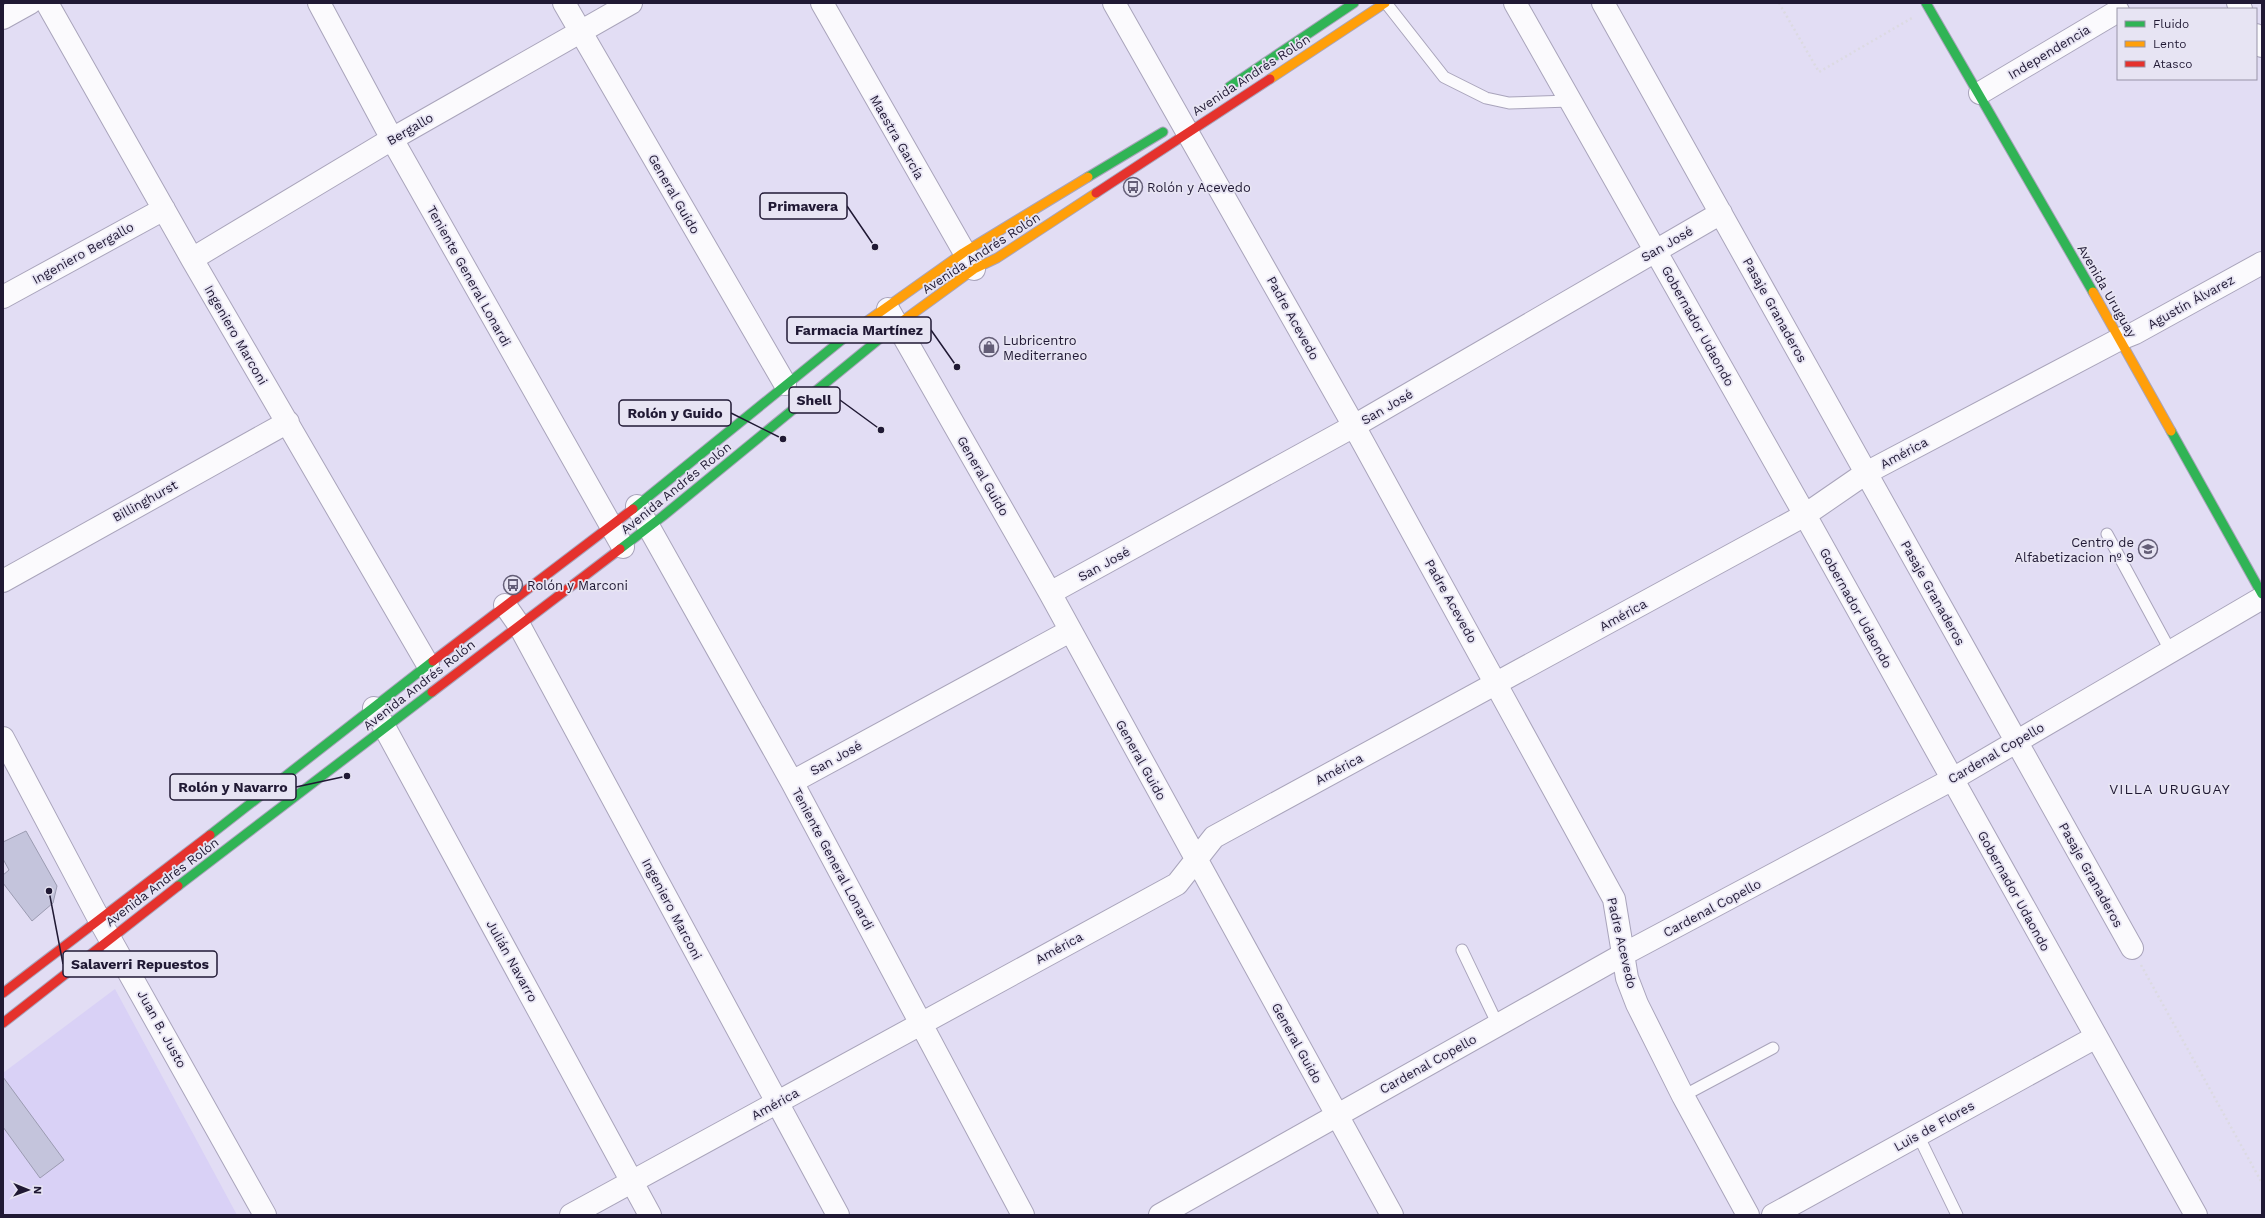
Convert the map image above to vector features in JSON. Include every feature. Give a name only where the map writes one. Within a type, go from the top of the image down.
[{"type":"main road","name":"Avenida Andrés Rolón","points":[[1222,92],[1354,3]]},
{"type":"main road","name":"Avenida Andrés Rolón","points":[[3,993],[105,930],[384,728],[648,527],[892,315],[969,261],[1179,124],[1386,3]]},
{"type":"main road","name":"Avenida Uruguay","points":[[1928,5],[1980,93],[2120,339],[2262,594]]},
{"type":"main road","name":"Avenida Andrés Rolón","points":[[3,1023],[105,930],[374,708],[610,524],[637,506],[785,384],[892,315],[969,261],[997,258],[1179,124]]},
{"type":"street","points":[[3,18],[30,3]]},
{"type":"street","name":"Ingeniero Marconi","points":[[47,3],[192,259],[428,665]]},
{"type":"street","name":"Teniente General Lonardi","points":[[319,3],[392,139],[623,546]]},
{"type":"street","name":"General Guido","points":[[564,3],[785,384]]},
{"type":"street","name":"Bergallo","points":[[192,259],[392,139],[631,3]]},
{"type":"street","name":"Maestra García","points":[[822,3],[969,261]]},
{"type":"street","name":"Padre Acevedo","points":[[1114,3],[1179,124],[1354,426],[1497,684],[1614,900],[1627,978],[1637,1004],[1683,1096],[1748,1215]]},
{"type":"street","name":"Gobernador Udaondo","points":[[1515,3],[1805,516],[1951,780],[2196,1215]]},
{"type":"street","name":"Pasaje Granaderos","points":[[1602,3],[2132,948]]},
{"type":"street","name":"Independencia","points":[[1980,93],[2117,12]]},
{"type":"street","name":"Ingeniero Bergallo","points":[[3,297],[164,209]]},
{"type":"street","name":"San José","points":[[1050,593],[1354,426],[1721,214]]},
{"type":"street","name":"Agustín Álvarez","points":[[2120,339],[2135,333],[2262,264]]},
{"type":"street","name":"General Guido","points":[[892,315],[1050,593],[1392,1215]]},
{"type":"street","name":"América","points":[[571,1215],[1177,884],[1195,858],[1214,837],[1805,516],[1866,473],[2120,339]]},
{"type":"street","name":"Billinghurst","points":[[3,581],[288,422]]},
{"type":"street","name":"Teniente General Lonardi","points":[[637,506],[792,782],[922,1023],[1023,1215]]},
{"type":"street","name":"Cardenal Copello","points":[[1160,1215],[1624,954],[1951,780],[2262,598]]},
{"type":"street","name":"Ingeniero Marconi","points":[[505,605],[519,625],[838,1215]]},
{"type":"street","name":"San José","points":[[792,782],[1070,631]]},
{"type":"street","name":"Julián Navarro","points":[[374,708],[650,1215]]},
{"type":"street","name":"Juan B. Justo","points":[[3,738],[105,930],[265,1215]]},
{"type":"street","name":"Luis de Flores","points":[[1773,1215],[2096,1037]]},
{"type":"lane","points":[[1386,3],[1444,77],[1486,98],[1509,103],[1570,101]]},
{"type":"lane","points":[[2107,534],[2171,652]]},
{"type":"lane","points":[[1462,950],[1498,1025]]},
{"type":"lane","points":[[1683,1096],[1773,1048]]},
{"type":"lane","points":[[1918,1135],[1957,1215]]},
{"type":"path","points":[[1779,3],[1819,72],[1928,5]]},
{"type":"path","points":[[2132,948],[2262,1183]]},
{"type":"shaded area","points":[[115,989],[237,1215],[3,1215],[3,1073]]},
{"type":"building","points":[[26,831],[57,886],[53,903],[32,921],[3,883],[3,875],[9,870],[3,859],[3,842]]},
{"type":"building","points":[[3,1077],[64,1160],[40,1178],[3,1127]]},
{"type":"traffic: fast","points":[[1229,87],[1354,3]]},
{"type":"traffic: fast","points":[[1926,3],[2093,292]]},
{"type":"traffic: fast","points":[[1088,177],[1163,132]]},
{"type":"traffic: fast","points":[[620,549],[663,516],[889,331]]},
{"type":"traffic: fast","points":[[633,509],[849,334]]},
{"type":"traffic: fast","points":[[2171,431],[2262,594]]},
{"type":"traffic: fast","points":[[210,835],[433,661]]},
{"type":"traffic: fast","points":[[178,886],[432,692]]},
{"type":"traffic: slow","points":[[1270,79],[1385,3]]},
{"type":"traffic: slow","points":[[849,334],[963,253],[1088,177]]},
{"type":"traffic: slow","points":[[889,331],[974,269],[997,258],[1096,193]]},
{"type":"traffic: slow","points":[[2093,292],[2171,431]]},
{"type":"traffic: jam","points":[[1096,193],[1270,79]]},
{"type":"traffic: jam","points":[[433,661],[633,509]]},
{"type":"traffic: jam","points":[[432,692],[620,549]]},
{"type":"traffic: jam","points":[[3,993],[210,835]]},
{"type":"traffic: jam","points":[[3,1023],[178,886]]},
{"type":"place","name":"Rolón y Acevedo","points":[[1133,187]]},
{"type":"place","name":"Primavera","points":[[875,247]]},
{"type":"place","name":"Lubricentro Mediterraneo","points":[[989,347]]},
{"type":"place","name":"Farmacia Martínez","points":[[957,367]]},
{"type":"place","name":"Shell","points":[[881,430]]},
{"type":"place","name":"Rolón y Guido","points":[[783,439]]},
{"type":"place","name":"Centro de Alfabetizacion nº 9","points":[[2148,549]]},
{"type":"place","name":"Rolón y Marconi","points":[[513,585]]},
{"type":"place","name":"Rolón y Navarro","points":[[347,776]]},
{"type":"place","name":"Salaverri Repuestos","points":[[49,891]]},
{"type":"district","name":"VILLA URUGUAY","points":[[2170,789]]}]
